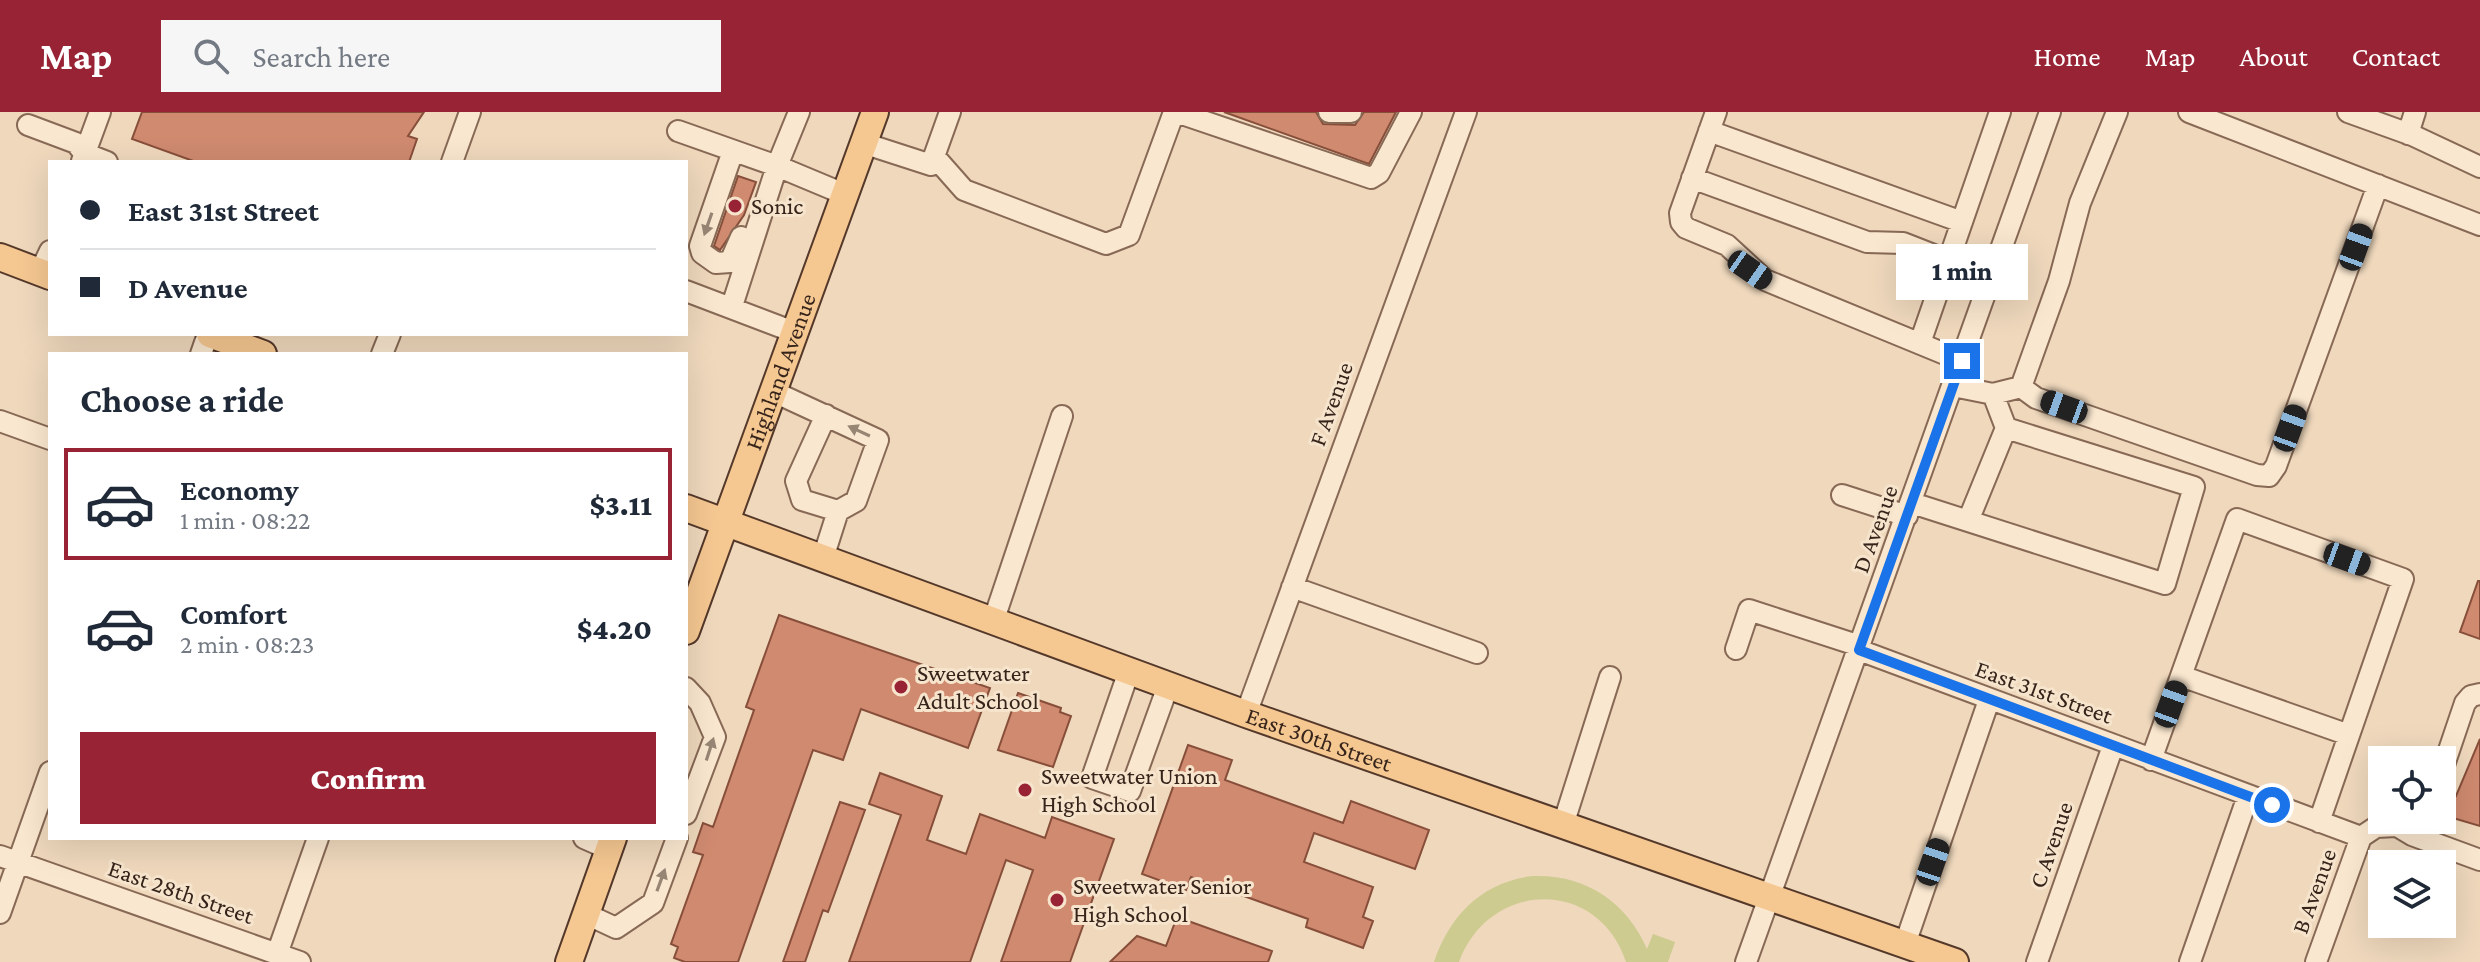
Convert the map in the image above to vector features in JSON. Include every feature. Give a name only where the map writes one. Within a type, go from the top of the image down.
[{"type":"main road","name":"Highland Avenue","points":[[688,619],[694,583],[725,522],[875,112]]},
{"type":"main road","points":[[0,257],[47,266]]},
{"type":"main road","points":[[214,336],[258,352]]},
{"type":"main road","name":"East 30th Street","points":[[688,509],[1168,686],[1905,944],[1937,959]]},
{"type":"main road","points":[[569,962],[611,843]]},
{"type":"street","points":[[83,158],[100,112]]},
{"type":"street","points":[[453,160],[470,112]]},
{"type":"street","points":[[863,143],[931,165],[950,112]]},
{"type":"street","points":[[934,156],[964,190],[1106,244],[1129,235],[1175,112],[1371,178],[1379,173],[1411,112]]},
{"type":"street","points":[[1329,112],[1351,112]]},
{"type":"street","name":"F Avenue","points":[[1246,714],[1466,112]]},
{"type":"street","points":[[1920,343],[2000,112]]},
{"type":"street","name":"D Avenue","points":[[1746,962],[2050,112]]},
{"type":"street","points":[[2021,387],[2059,281],[2080,203],[2117,112]]},
{"type":"street","points":[[2189,112],[2480,225]]},
{"type":"street","points":[[2348,112],[2408,134],[2480,167]]},
{"type":"street","points":[[2408,134],[2415,112]]},
{"type":"street","points":[[733,151],[700,246],[706,258],[716,263],[733,259],[794,114]]},
{"type":"street","points":[[1962,222],[1713,122],[1680,213],[1681,222],[1686,228],[1727,245],[1765,280],[1962,361]]},
{"type":"street","points":[[28,125],[76,143],[83,158]]},
{"type":"street","points":[[678,131],[773,164],[844,194]]},
{"type":"street","points":[[732,306],[773,164]]},
{"type":"street","points":[[1692,178],[1867,242],[1903,243],[1949,261]]},
{"type":"street","points":[[2021,387],[2036,398],[2257,475],[2269,476],[2276,466],[2378,185]]},
{"type":"street","points":[[688,292],[794,332]]},
{"type":"street","points":[[1953,386],[1993,394],[2021,387]]},
{"type":"street","points":[[772,391],[878,440],[856,501],[838,511],[823,558]]},
{"type":"street","points":[[1968,521],[2006,428],[1993,394]]},
{"type":"street","points":[[826,415],[796,481],[802,500],[838,511]]},
{"type":"street","points":[[993,622],[1062,416]]},
{"type":"street","points":[[0,421],[48,438]]},
{"type":"street","points":[[1842,495],[1968,521],[2165,584],[2194,487],[2006,428]]},
{"type":"street","points":[[2151,760],[2237,519],[2403,579],[2319,822]]},
{"type":"street","points":[[1292,587],[1477,653]]},
{"type":"street","name":"East 31st Street","points":[[1736,649],[1749,610],[1860,648],[1989,700],[2361,837]]},
{"type":"street","points":[[1129,671],[1092,778],[1130,791],[1168,686]]},
{"type":"street","points":[[2181,676],[2349,735]]},
{"type":"street","points":[[1563,825],[1610,677]]},
{"type":"street","points":[[688,690],[700,703],[715,737],[688,809]]},
{"type":"street","points":[[2450,746],[2465,703],[2471,696],[2480,694]]},
{"type":"street","points":[[1905,944],[1989,700]]},
{"type":"street","name":"C Avenue","points":[[2037,962],[2113,746]]},
{"type":"street","points":[[0,913],[10,859],[48,776]]},
{"type":"street","points":[[2190,962],[2248,796]]},
{"type":"street","points":[[2361,837],[2368,832]]},
{"type":"street","points":[[2431,834],[2480,860]]},
{"type":"street","name":"B Avenue","points":[[2316,962],[2361,837]]},
{"type":"street","points":[[277,954],[317,840]]},
{"type":"street","points":[[586,914],[616,928],[653,903],[676,840]]},
{"type":"street","name":"East 28th Street","points":[[10,859],[244,953],[277,954],[300,962]]},
{"type":"shaded area","points":[[1533,876],[1570,880],[1602,894],[1628,917],[1647,949],[1653,934],[1675,942],[1668,962],[1626,962],[1612,934],[1592,915],[1569,903],[1543,899],[1518,904],[1494,915],[1474,935],[1459,962],[1434,962],[1449,930],[1470,904],[1498,885]]},
{"type":"building","points":[[142,112],[424,112],[408,136],[417,139],[410,160],[190,160],[132,139]]},
{"type":"building","points":[[1224,112],[1316,112],[1323,124],[1355,125],[1364,112],[1396,112],[1369,164]]},
{"type":"building","name":"Sonic","points":[[738,176],[756,182],[744,215],[720,250],[714,246]]},
{"type":"building","points":[[2480,581],[2480,639],[2460,632]]},
{"type":"building","points":[[779,615],[990,688],[968,748],[861,709],[843,760],[813,750],[738,962],[685,962],[674,958],[678,947],[671,944],[703,855],[693,852],[703,823],[713,827],[754,710],[746,707]]},
{"type":"building","points":[[1018,693],[1061,708],[1060,712],[1071,716],[1053,767],[998,750]]},
{"type":"building","points":[[2480,739],[2480,826],[2456,819],[2456,796]]},
{"type":"building","points":[[1188,745],[1232,760],[1225,780],[1343,823],[1351,801],[1429,830],[1415,869],[1314,833],[1304,862],[1373,887],[1363,917],[1373,921],[1363,948],[1306,927],[1308,919],[1191,877],[1186,890],[1142,874]]},
{"type":"building","points":[[880,773],[942,796],[927,840],[966,854],[980,814],[1045,838],[1052,817],[1114,839],[1070,962],[1001,962],[1033,870],[1006,860],[970,962],[849,962],[901,815],[869,804]]},
{"type":"building","points":[[840,802],[865,810],[828,912],[823,910],[805,962],[783,962]]},
{"type":"building","points":[[1177,917],[1272,951],[1268,962],[1110,962],[1137,936],[1166,946]]},
{"type":"place","name":"Sonic","points":[[735,206]]},
{"type":"place","name":"Sweetwater Adult School","points":[[901,687]]},
{"type":"place","name":"Sweetwater Union High School","points":[[1025,790]]},
{"type":"place","name":"Sweetwater Senior High School","points":[[1057,900]]},
{"type":"route","points":[[1962,361],[1859,650],[2272,805]]}]
